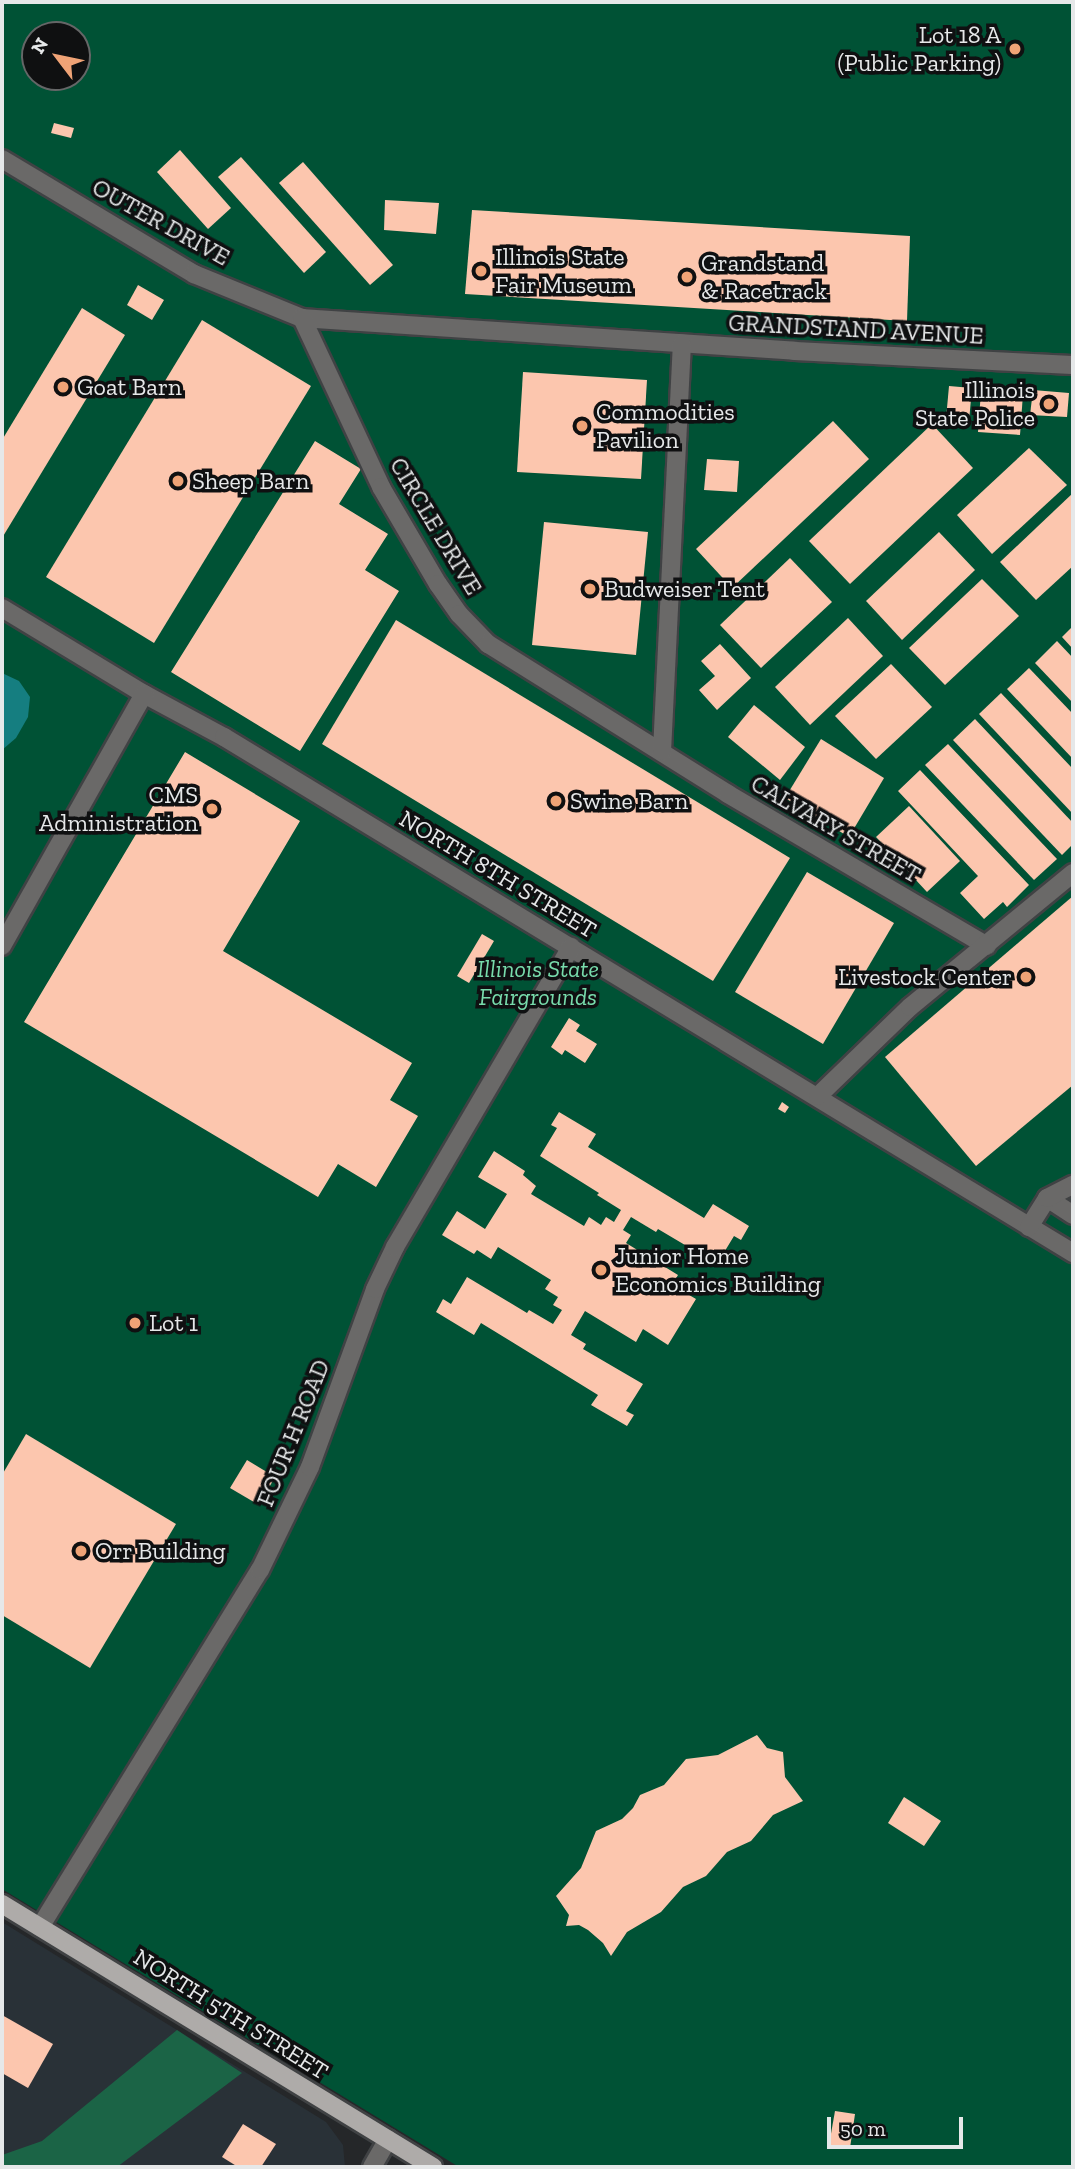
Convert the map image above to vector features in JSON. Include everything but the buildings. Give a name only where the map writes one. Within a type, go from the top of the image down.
[{"type":"main road","name":"NORTH 5TH STREET","points":[[2,1904],[433,2167]]},
{"type":"street","name":"OUTER DRIVE","points":[[2,159],[194,274],[302,318]]},
{"type":"street","name":"GRANDSTAND AVENUE","points":[[302,318],[1073,365]]},
{"type":"street","name":"CIRCLE DRIVE","points":[[302,318],[382,487],[438,584],[459,614],[488,644],[662,751]]},
{"type":"street","points":[[662,751],[682,343]]},
{"type":"street","name":"NORTH 8TH STREET","points":[[2,608],[144,694],[224,737],[1073,1253]]},
{"type":"street","points":[[2,946],[144,694]]},
{"type":"street","name":"CALVARY STREET","points":[[662,751],[728,794],[987,946]]},
{"type":"street","points":[[818,1096],[910,1007],[1073,873]]},
{"type":"street","name":"FOUR H ROAD","points":[[40,1927],[260,1570],[310,1467],[379,1278],[404,1229],[571,947]]},
{"type":"street","points":[[1029,1227],[1047,1198],[1073,1185]]},
{"type":"street","points":[[1047,1198],[1073,1215]]},
{"type":"street","points":[[372,2167],[388,2139]]},
{"type":"shaded area","points":[[2,1922],[326,2122],[343,2145],[345,2167],[2,2167]]},
{"type":"green space","name":"Illinois State Fairgrounds","points":[[2,2],[1073,2],[1073,2167],[459,2167],[2,1889]]},
{"type":"green space","points":[[177,2030],[242,2073],[117,2167],[2,2167],[2,2155],[42,2141]]},
{"type":"water","points":[[2,673],[19,681],[30,697],[28,717],[16,738],[2,750]]},
{"type":"place","name":"Lot 18 A (Public Parking)","points":[[1015,49]]},
{"type":"place","name":"Illinois State Fair Museum","points":[[481,271]]},
{"type":"place","name":"Grandstand & Racetrack","points":[[687,277]]},
{"type":"place","name":"Goat Barn","points":[[63,387]]},
{"type":"place","name":"Illinois State Police","points":[[1049,404]]},
{"type":"place","name":"Commodities Pavilion","points":[[582,426]]},
{"type":"place","name":"Sheep Barn","points":[[178,481]]},
{"type":"place","name":"Budweiser Tent","points":[[590,589]]},
{"type":"place","name":"Swine Barn","points":[[556,801]]},
{"type":"place","name":"CMS Administration","points":[[212,809]]},
{"type":"place","name":"Livestock Center","points":[[1026,977]]},
{"type":"place","name":"Junior Home Economics Building","points":[[601,1270]]},
{"type":"place","name":"Lot 1","points":[[135,1323]]},
{"type":"place","name":"Orr Building","points":[[81,1551]]}]
